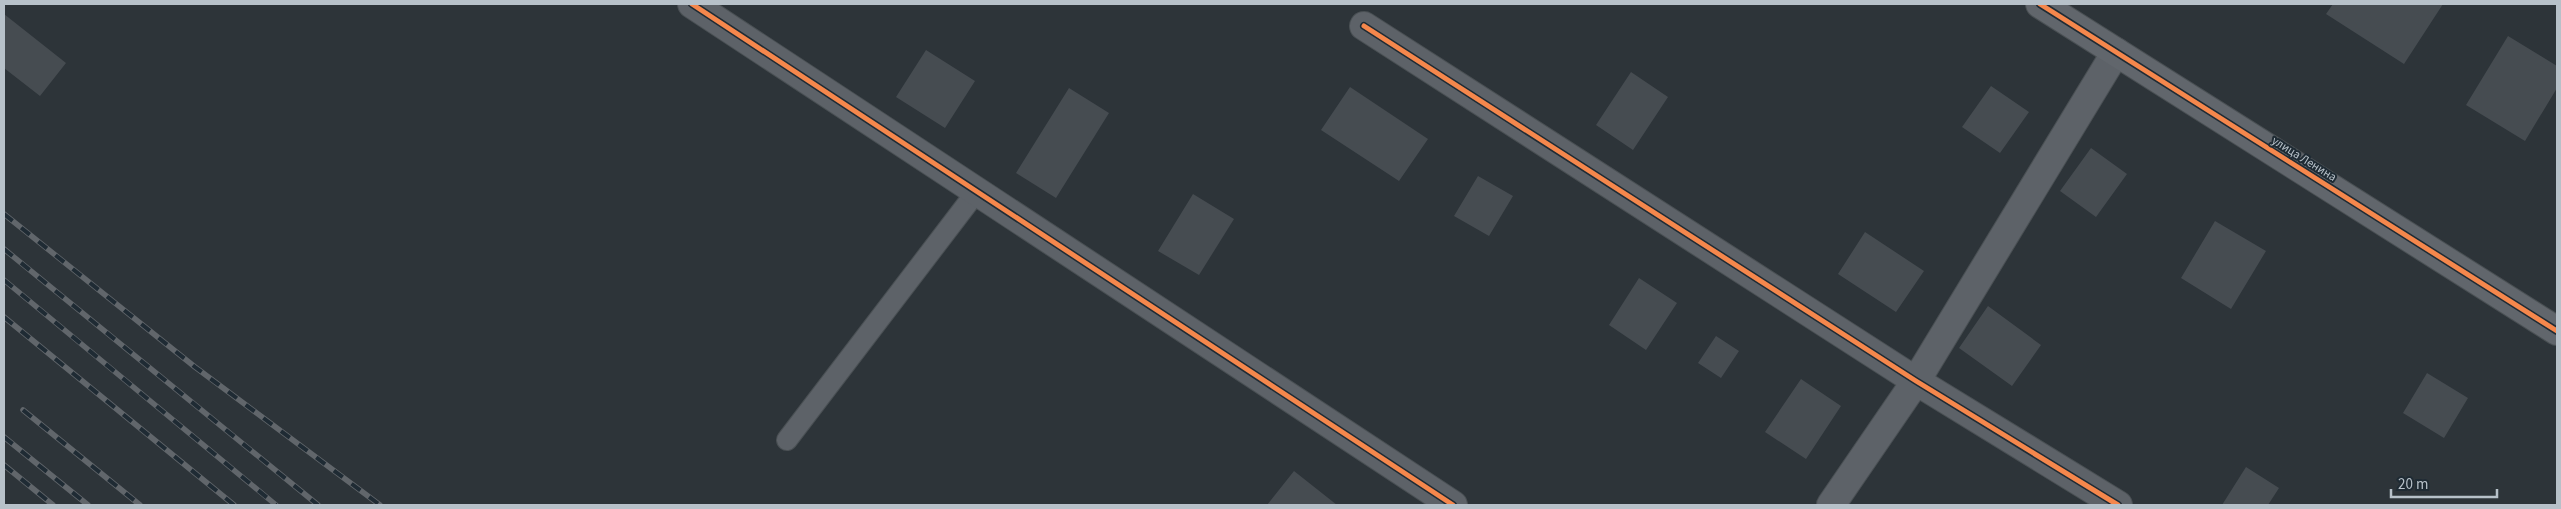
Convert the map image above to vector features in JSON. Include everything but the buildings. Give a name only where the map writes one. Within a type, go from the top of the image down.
[{"type":"street","points":[[692,4],[1453,505]]},
{"type":"street","name":"улица Ленина","points":[[2040,4],[2557,331]]},
{"type":"street","points":[[1364,26],[1916,381],[2118,505]]},
{"type":"street","points":[[1831,505],[1916,381],[2116,52]]},
{"type":"lane","points":[[787,440],[977,192]]},
{"type":"railway","points":[[4,214],[195,367],[380,505]]},
{"type":"railway","points":[[4,249],[318,505]]},
{"type":"railway","points":[[4,280],[276,505]]},
{"type":"railway","points":[[4,317],[234,505]]},
{"type":"railway","points":[[23,410],[140,505]]},
{"type":"railway","points":[[4,437],[88,505]]},
{"type":"railway","points":[[4,465],[53,505]]},
{"type":"cycle path","points":[[692,4],[1453,505]]},
{"type":"cycle path","points":[[2040,4],[2557,331]]},
{"type":"cycle path","points":[[1364,26],[1916,381],[2118,505]]}]
